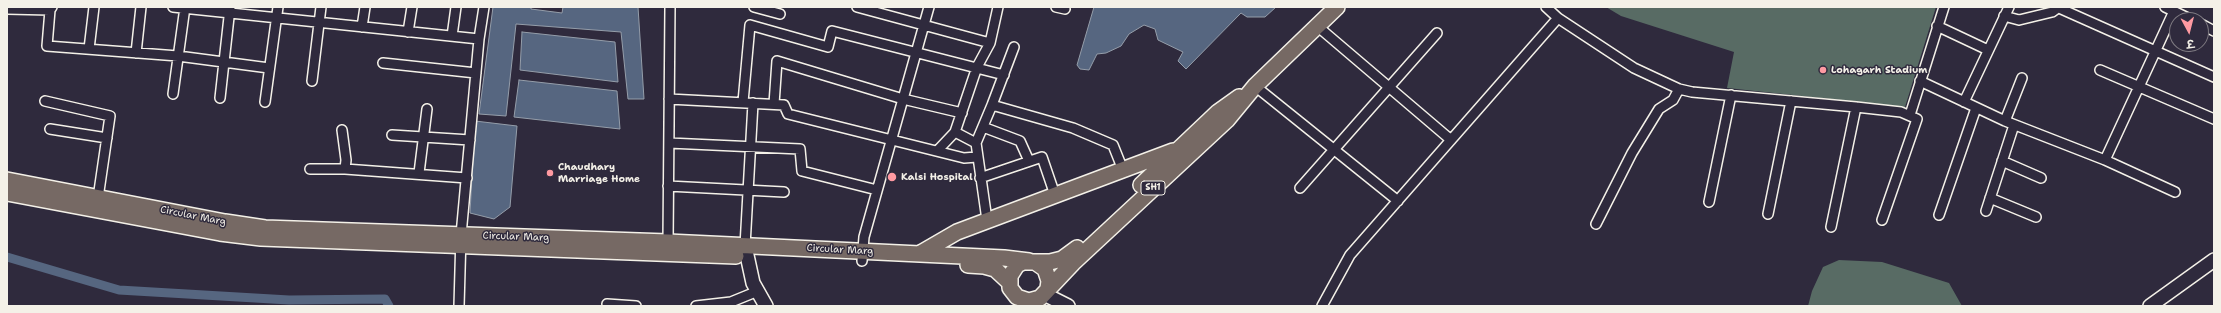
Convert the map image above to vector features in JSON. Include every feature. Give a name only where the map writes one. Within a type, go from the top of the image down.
[{"type":"main road","name":"SH1","points":[[1041,296],[1227,120],[1255,86],[1316,25],[1337,7]]},
{"type":"main road","name":"SH1","points":[[1032,262],[1062,259],[1071,253],[1218,112],[1255,86]]},
{"type":"main road","points":[[919,254],[957,232],[1178,150]]},
{"type":"main road","name":"Circular Marg","points":[[7,180],[224,222],[265,228],[461,240],[862,256],[984,266],[995,269],[1010,285]]},
{"type":"main road","name":"Circular Marg","points":[[7,192],[234,235],[305,240],[668,242],[746,251]]},
{"type":"main road","name":"Circular Marg","points":[[862,256],[919,254],[1004,258],[1032,262]]},
{"type":"main road","points":[[1010,285],[1013,293],[1023,300],[1029,301],[1041,296],[1049,281],[1045,269],[1032,262],[1017,265],[1012,270],[1010,285],[1010,306]]},
{"type":"street","points":[[89,49],[94,7]]},
{"type":"street","points":[[136,52],[141,7]]},
{"type":"street","points":[[173,7],[230,10],[276,18],[479,39]]},
{"type":"street","points":[[265,102],[278,7]]},
{"type":"street","points":[[312,81],[322,7]]},
{"type":"street","points":[[362,27],[365,7]]},
{"type":"street","points":[[408,32],[412,7]]},
{"type":"street","points":[[452,36],[456,7]]},
{"type":"street","points":[[459,306],[461,240],[479,39],[484,7]]},
{"type":"street","points":[[668,242],[670,7]]},
{"type":"street","points":[[754,7],[780,14]]},
{"type":"street","points":[[857,7],[990,43]]},
{"type":"street","points":[[862,256],[864,237],[929,7]]},
{"type":"street","points":[[938,150],[955,132],[977,67],[990,43],[998,7]]},
{"type":"street","points":[[1546,7],[1558,18],[1634,68],[1679,89],[1856,107],[1910,115],[1917,118],[1882,220]]},
{"type":"street","points":[[1910,115],[1944,7]]},
{"type":"street","points":[[1964,102],[2009,7]]},
{"type":"street","points":[[2004,16],[2019,20],[2052,12],[2059,7],[2214,77]]},
{"type":"street","points":[[173,94],[184,8]]},
{"type":"street","points":[[7,9],[51,9],[47,46],[178,56],[269,68]]},
{"type":"street","points":[[2105,160],[2156,50],[2169,9]]},
{"type":"street","points":[[220,98],[230,10]]},
{"type":"street","points":[[1322,306],[1350,255],[1558,18]]},
{"type":"street","points":[[766,306],[753,283],[746,251],[747,190],[750,145],[748,103],[750,24],[828,47],[832,31],[1004,75]]},
{"type":"street","points":[[1316,25],[1451,140]]},
{"type":"street","points":[[1937,26],[1988,50]]},
{"type":"street","points":[[1300,188],[1437,33]]},
{"type":"street","points":[[987,220],[976,143],[1014,47]]},
{"type":"street","points":[[774,104],[777,61],[902,99],[962,113]]},
{"type":"street","points":[[383,63],[476,72]]},
{"type":"street","points":[[2100,70],[2138,88],[2214,119]]},
{"type":"street","points":[[2005,122],[2022,78]]},
{"type":"street","points":[[1920,81],[2005,122],[2105,160],[2175,192]]},
{"type":"street","points":[[1255,86],[1398,201]]},
{"type":"street","points":[[1596,224],[1632,153],[1658,109],[1673,100],[1679,89]]},
{"type":"street","points":[[1709,202],[1730,95]]},
{"type":"street","points":[[669,99],[784,104],[788,114],[891,141],[938,150],[964,158],[977,157]]},
{"type":"street","points":[[44,101],[110,116],[98,198]]},
{"type":"street","points":[[1768,214],[1791,101]]},
{"type":"street","points":[[992,105],[1073,128],[1113,145],[1123,170]]},
{"type":"street","points":[[1831,227],[1856,107]]},
{"type":"street","points":[[1939,215],[1976,108]]},
{"type":"street","points":[[419,173],[427,109]]},
{"type":"street","points":[[1986,211],[2014,125]]},
{"type":"street","points":[[983,127],[1020,141],[1029,161]]},
{"type":"street","points":[[50,129],[107,138]]},
{"type":"street","points":[[342,130],[346,160],[345,169]]},
{"type":"street","points":[[955,132],[976,143]]},
{"type":"street","points":[[392,135],[470,140]]},
{"type":"street","points":[[669,143],[750,145],[800,149],[802,171],[877,190]]},
{"type":"street","points":[[980,178],[1042,157],[1056,195]]},
{"type":"street","points":[[2002,161],[2041,178]]},
{"type":"street","points":[[310,169],[345,169],[419,173],[467,178]]},
{"type":"street","points":[[668,186],[784,192]]},
{"type":"street","points":[[1990,198],[2036,218]]},
{"type":"street","points":[[2150,306],[2214,260]]},
{"type":"street","points":[[696,306],[731,302],[758,291]]},
{"type":"street","points":[[1041,296],[1068,306]]},
{"type":"street","points":[[607,304],[636,306]]},
{"type":"green space","name":"Lohagarh Stadium","points":[[1606,7],[1936,7],[1905,107],[1727,88],[1734,52],[1621,16]]},
{"type":"green space","points":[[1839,260],[1882,262],[1949,283],[1962,306],[1808,306],[1812,291],[1823,267]]},
{"type":"water","points":[[493,7],[531,7],[531,9],[562,13],[563,7],[638,7],[644,99],[628,99],[621,32],[516,24],[506,116],[479,114]]},
{"type":"water","points":[[1094,7],[1276,7],[1265,17],[1247,17],[1241,13],[1186,69],[1178,61],[1183,52],[1158,40],[1155,29],[1144,25],[1129,34],[1121,46],[1106,53],[1097,54],[1089,70],[1080,69],[1077,65]]},
{"type":"water","points":[[522,32],[615,42],[618,82],[520,70]]},
{"type":"water","points":[[519,80],[617,91],[620,129],[514,117]]},
{"type":"water","points":[[475,121],[517,126],[510,207],[494,219],[470,213]]},
{"type":"waterway","points":[[7,257],[119,290],[289,300],[385,299],[389,306]]},
{"type":"place","name":"Lohagarh Stadium","points":[[1823,70]]},
{"type":"place","name":"Chaudhary Marriage Home","points":[[550,173]]},
{"type":"place","name":"Kalsi Hospital","points":[[892,177]]}]
